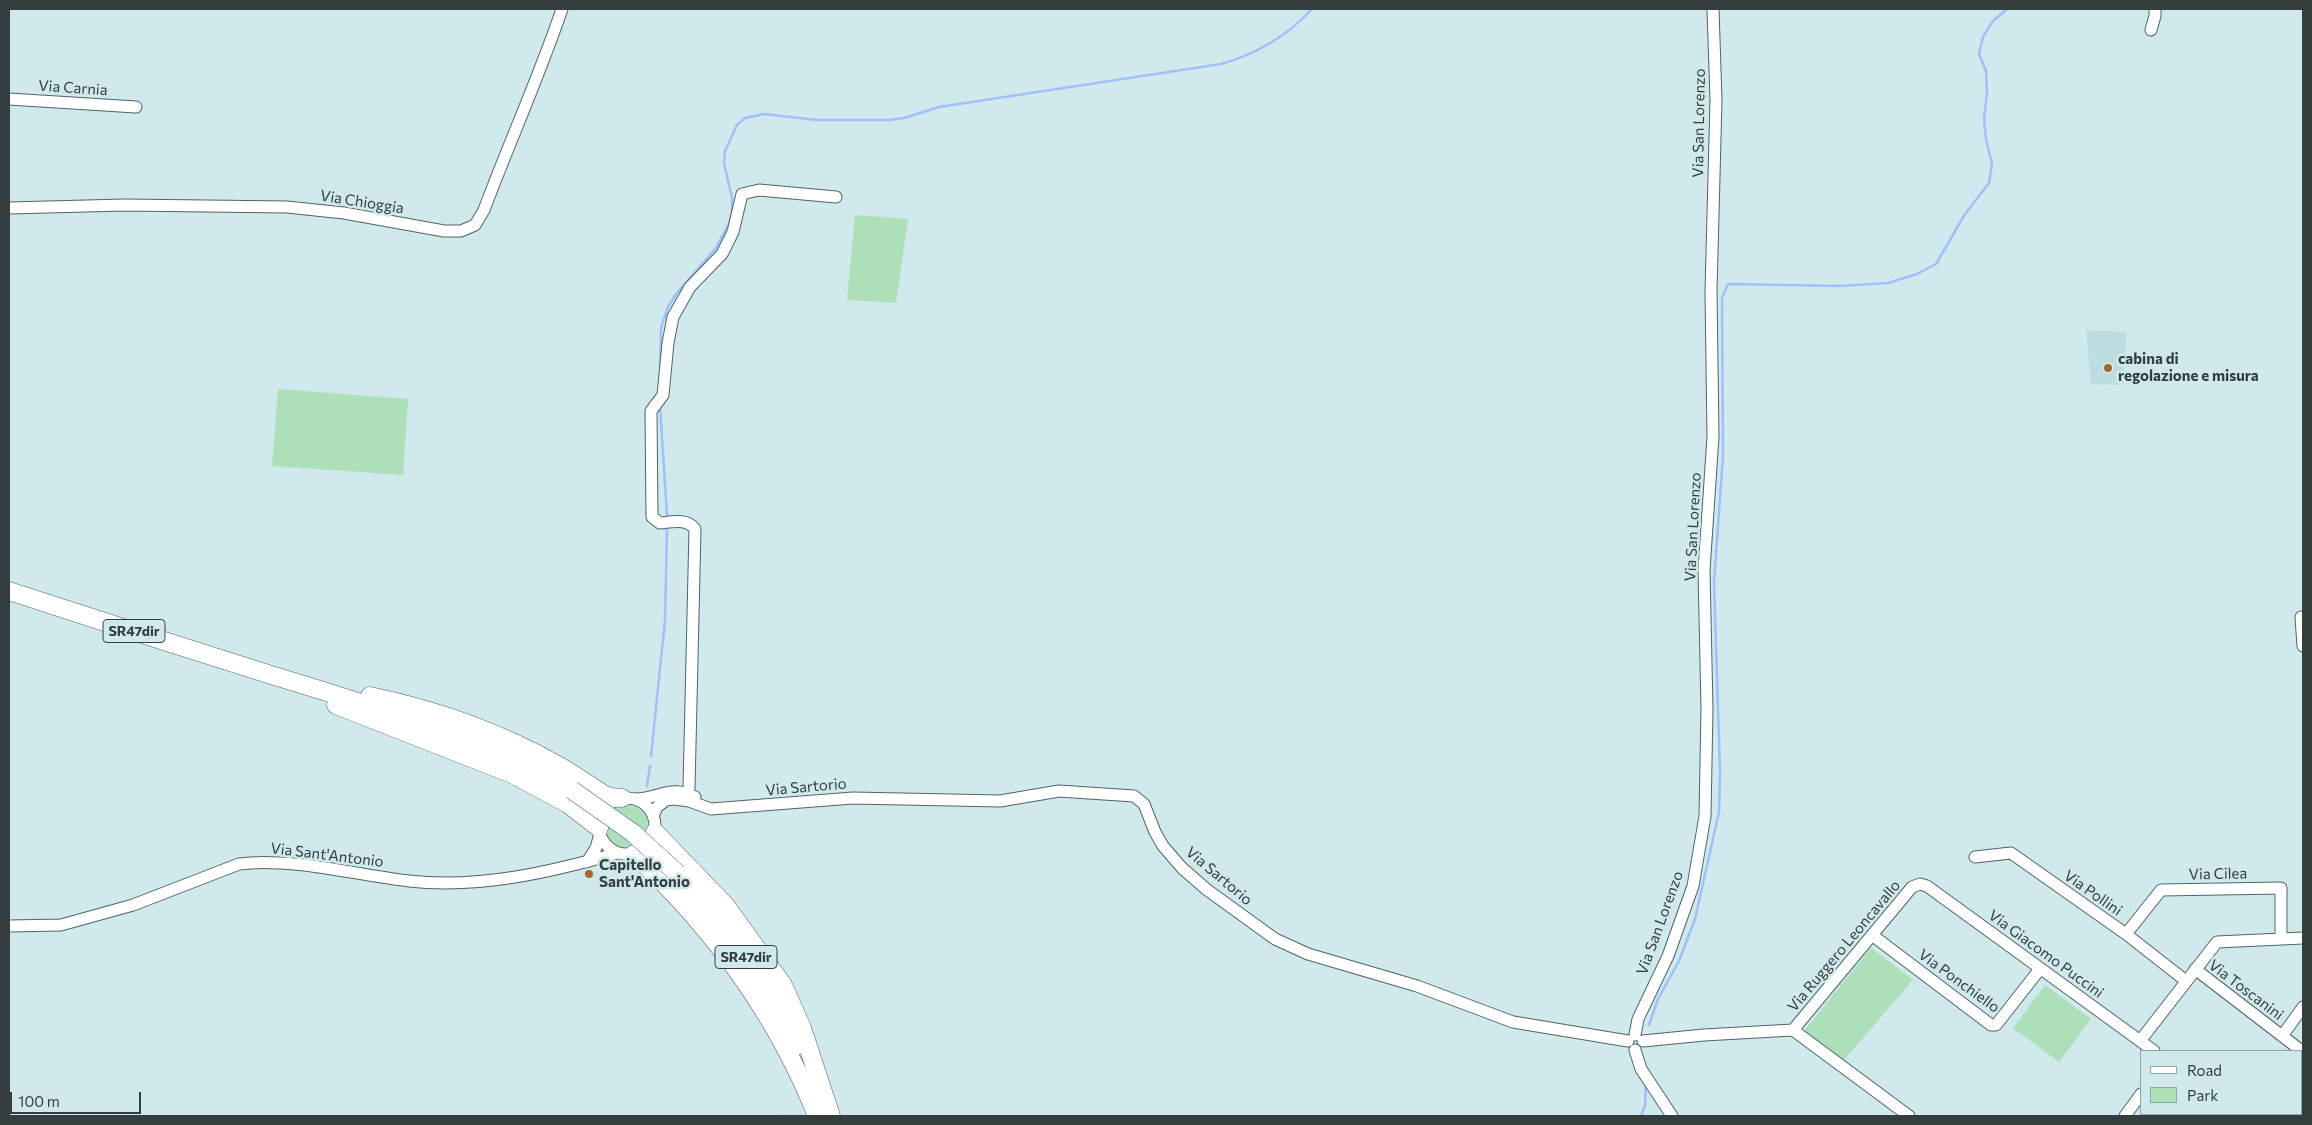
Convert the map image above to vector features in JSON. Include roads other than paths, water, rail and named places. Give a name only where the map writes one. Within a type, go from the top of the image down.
[{"type":"highway","name":"SR47dir","points":[[9,591],[360,702],[488,748],[572,790],[633,833],[678,874],[724,927],[762,980],[788,1028],[806,1067],[823,1116]]},
{"type":"highway","points":[[260,671],[402,703],[449,717],[499,736],[534,753],[610,797],[629,799]]},
{"type":"highway","points":[[260,671],[354,713],[463,753],[512,774],[568,804],[599,831]]},
{"type":"highway","points":[[654,824],[726,906],[783,985],[802,1028],[831,1116]]},
{"type":"highway","points":[[626,853],[681,900],[734,965],[790,1054],[817,1116]]},
{"type":"street","name":"Via Chioggia","points":[[9,208],[125,205],[287,207],[344,213],[444,231],[461,231],[475,225],[484,210],[532,85],[548,51],[562,9]]},
{"type":"street","name":"Via San Lorenzo","points":[[1635,1042],[1638,1019],[1668,956],[1693,886],[1705,816],[1707,709],[1704,570],[1713,437],[1711,291],[1716,100],[1713,9]]},
{"type":"street","points":[[2151,30],[2156,16],[2155,9]]},
{"type":"street","name":"Via Carnia","points":[[9,99],[136,107]]},
{"type":"street","points":[[686,797],[695,528],[691,523],[660,523],[652,517],[651,411],[663,395],[668,343],[673,317],[690,287],[722,254],[734,232],[742,194],[759,190],[836,197]]},
{"type":"street","points":[[2301,617],[2303,646]]},
{"type":"street","name":"Via Sartorio","points":[[629,799],[646,799],[674,790],[686,797],[727,808],[853,798],[1000,801],[1059,791],[1134,796],[1144,804],[1155,832],[1163,846],[1182,868],[1206,889],[1275,938],[1308,954],[1417,986],[1513,1022],[1635,1042]]},
{"type":"street","name":"Via Sant'Antonio","points":[[9,926],[61,925],[133,904],[239,864],[248,863],[277,862],[410,881],[446,883],[542,872],[626,853],[647,846],[657,807],[666,800],[686,797]]},
{"type":"street","points":[[587,862],[596,848],[602,812],[614,801],[629,799],[647,806],[654,824]]},
{"type":"street","points":[[599,831],[606,846],[626,853]]},
{"type":"street","name":"Via Pollini","points":[[1975,857],[2010,853],[2126,934],[2186,981]]},
{"type":"street","name":"Via Ruggero Leoncavallo","points":[[1635,1042],[1704,1035],[1793,1030],[1912,887],[1920,884]]},
{"type":"street","name":"Via Giacomo Puccini","points":[[1920,884],[1928,886],[2153,1050]]},
{"type":"street","name":"Via Cilea","points":[[2126,934],[2161,890],[2281,888],[2281,939]]},
{"type":"street","name":"Via Ponchiello","points":[[1872,935],[1991,1025],[1996,1025],[2040,969]]},
{"type":"street","points":[[2140,1040],[2217,942],[2303,938]]},
{"type":"street","name":"Via Toscanini","points":[[2195,969],[2300,1050]]},
{"type":"street","points":[[2282,1036],[2303,1007]]},
{"type":"street","points":[[1793,1030],[1908,1116]]},
{"type":"street","points":[[1635,1042],[1641,1069],[1672,1116]]},
{"type":"street","points":[[2125,1116],[2140,1095]]},
{"type":"waterway","points":[[660,374],[661,328],[668,307],[676,294],[716,248],[729,223],[732,212],[732,198],[724,163],[725,151],[737,125],[745,118],[764,114],[817,120],[889,120],[904,118],[939,107],[1221,64],[1247,55],[1271,43],[1292,28],[1312,9]]},
{"type":"waterway","points":[[1649,1025],[1658,999],[1679,961],[1695,919],[1719,812],[1720,772],[1714,582],[1723,456],[1722,298],[1728,284],[1840,286],[1888,283],[1917,274],[1936,264],[1965,214],[1989,183],[1992,164],[1986,139],[1984,119],[1987,93],[1986,71],[1979,54],[1983,37],[1993,21],[2007,9]]},
{"type":"waterway","points":[[660,406],[667,515]]},
{"type":"waterway","points":[[651,756],[665,620],[667,530]]},
{"type":"waterway","points":[[647,786],[650,766]]},
{"type":"waterway","points":[[1641,1116],[1645,1105],[1646,1084]]},
{"type":"waterway","points":[[779,1116],[802,1116]]},
{"type":"place","name":"cabina di regolazione e misura","points":[[2108,368]]},
{"type":"place","name":"Capitello Sant'Antonio","points":[[589,874]]}]
